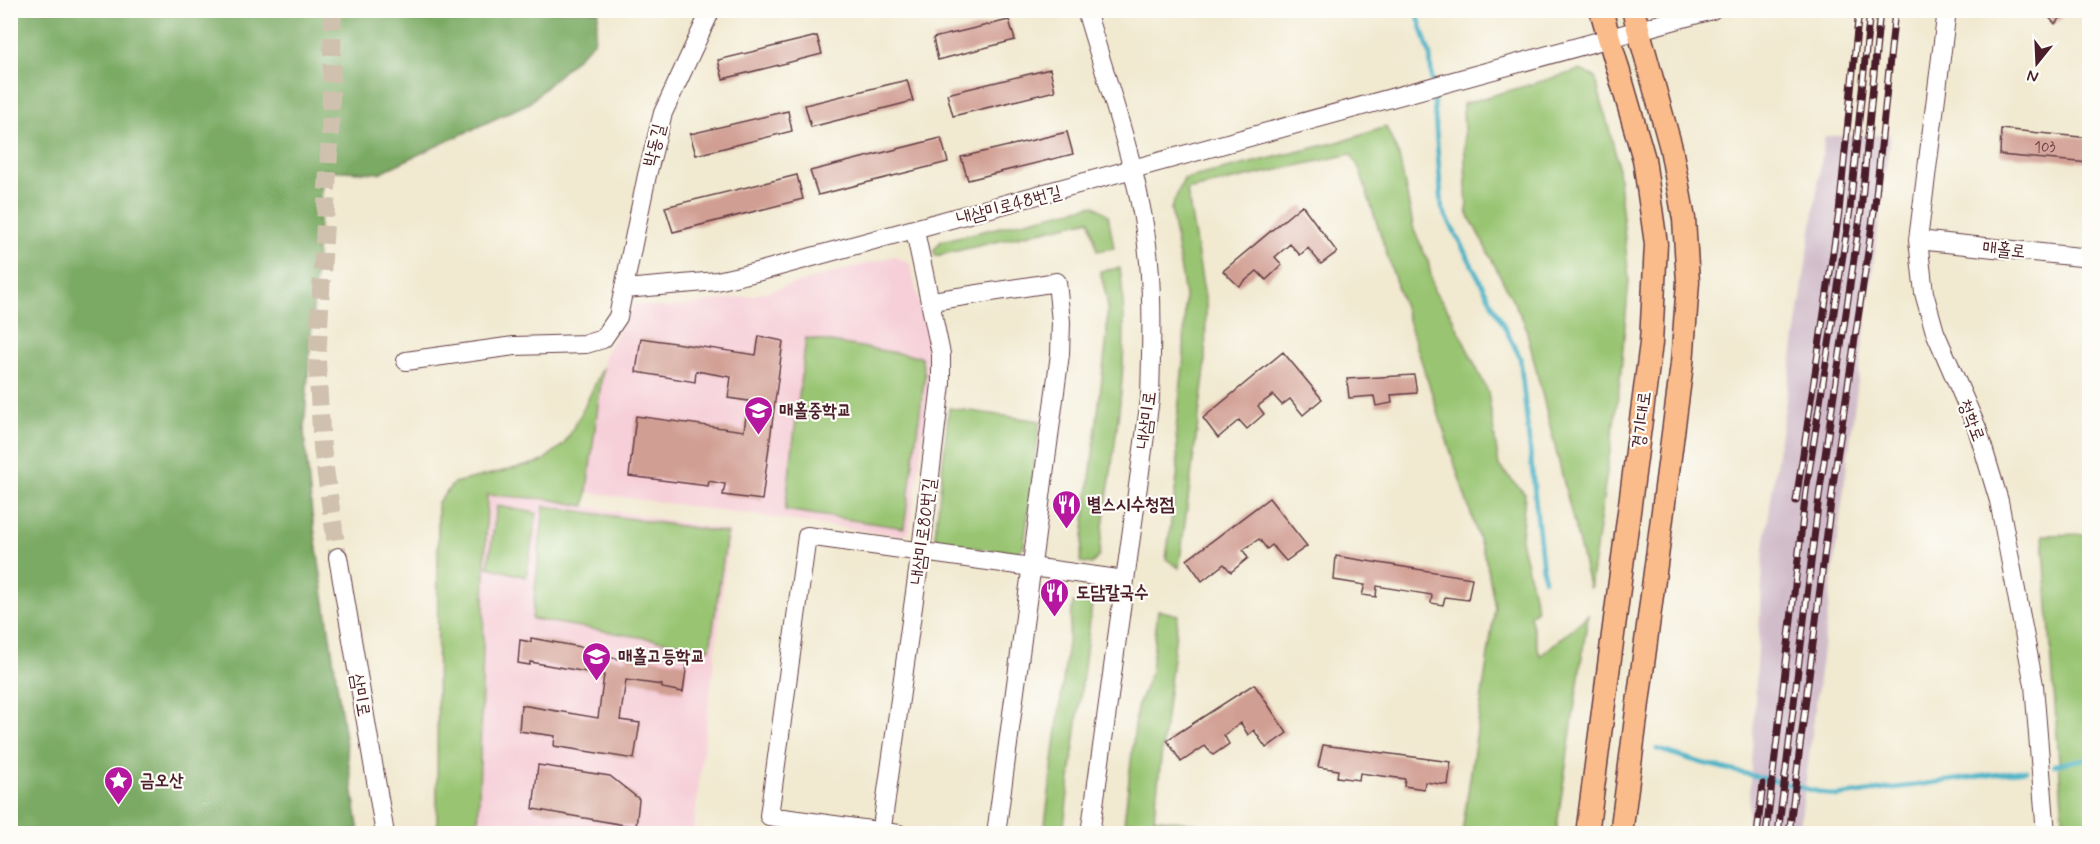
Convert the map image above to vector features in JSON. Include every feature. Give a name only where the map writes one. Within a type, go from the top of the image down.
[{"type":"main road","name":"경기대로","points":[[1587,834],[1651,343],[1656,244],[1644,159],[1601,10]]},
{"type":"main road","name":"경기대로","points":[[1621,834],[1683,364],[1688,282],[1684,219],[1671,148],[1636,21]]},
{"type":"street","name":"박동길","points":[[406,361],[514,346],[586,344],[603,339],[618,317],[646,175],[663,113],[711,10]]},
{"type":"street","name":"내삼미로","points":[[1086,10],[1133,171],[1149,261],[1152,333],[1150,399],[1090,834]]},
{"type":"street","name":"내삼미로48번길","points":[[625,290],[717,281],[915,231],[1610,40],[1636,21],[1679,17],[1712,10]]},
{"type":"street","name":"청학로","points":[[1947,10],[1918,240],[1924,293],[1932,322],[1977,428],[1999,501],[2034,685],[2046,834]]},
{"type":"street","name":"내삼미로80번길","points":[[887,833],[941,384],[941,354],[932,301],[915,231]]},
{"type":"street","name":"매홀로","points":[[1918,240],[2090,258]]},
{"type":"street","points":[[932,301],[1057,282],[1061,322],[1060,354],[996,834]]},
{"type":"street","points":[[887,833],[769,816],[807,536],[1125,580]]},
{"type":"street","name":"삼미로","points":[[338,557],[384,834]]},
{"type":"shaded area","points":[[1890,135],[1799,833],[1747,833],[1764,547],[1825,136]]},
{"type":"shaded area","name":"매홀중학교","points":[[894,256],[910,264],[930,349],[931,378],[910,531],[903,536],[586,492],[605,354],[634,304],[667,308],[754,295]]},
{"type":"shaded area","name":"매홀고등학교","points":[[487,495],[548,499],[730,531],[693,833],[478,833]]},
{"type":"green space","points":[[10,11],[599,11],[594,42],[529,103],[379,173],[323,170],[304,431],[312,514],[359,833],[11,833]]},
{"type":"green space","points":[[1580,70],[1595,77],[1617,159],[1629,280],[1620,382],[1590,589],[1525,324],[1467,212],[1463,104]]},
{"type":"green space","points":[[1386,127],[1399,156],[1414,230],[1428,261],[1434,291],[1450,313],[1488,392],[1499,466],[1525,494],[1521,540],[1537,609],[1530,616],[1540,656],[1588,615],[1556,833],[1462,833],[1495,607],[1487,564],[1359,168],[1351,154],[1187,190],[1206,304],[1205,369],[1179,568],[1166,559],[1178,470],[1176,429],[1184,356],[1185,296],[1171,208],[1184,179],[1346,140]]},
{"type":"green space","points":[[1094,205],[1108,215],[1114,248],[1097,251],[1090,220],[935,256],[934,250],[941,241]]},
{"type":"green space","points":[[1120,268],[1124,340],[1119,412],[1099,556],[1092,564],[1080,562],[1107,336],[1107,299],[1100,271]]},
{"type":"green space","points":[[806,338],[921,357],[925,375],[904,528],[785,510]]},
{"type":"green space","points":[[603,367],[585,506],[548,499],[487,495],[478,833],[437,833],[438,502],[454,483],[541,462],[564,444]]},
{"type":"green space","points":[[949,408],[1040,421],[1024,546],[1016,553],[943,544],[935,536]]},
{"type":"green space","points":[[497,506],[537,513],[526,577],[488,567]]},
{"type":"green space","points":[[544,506],[727,533],[710,649],[532,619]]},
{"type":"green space","points":[[2089,534],[2089,833],[2064,833],[2043,535]]},
{"type":"green space","points":[[1073,602],[1092,604],[1063,833],[1044,833]]},
{"type":"green space","points":[[1158,610],[1178,615],[1154,818],[1260,833],[1123,833],[1137,708],[1151,672]]},
{"type":"building","points":[[2042,10],[2068,10],[2055,24]]},
{"type":"building","points":[[1009,20],[1015,40],[938,60],[933,38]]},
{"type":"building","points":[[817,36],[822,54],[723,79],[718,60]]},
{"type":"building","points":[[1050,69],[1055,91],[953,116],[947,94]]},
{"type":"building","points":[[907,80],[913,101],[811,127],[805,105]]},
{"type":"building","points":[[788,111],[792,131],[696,155],[690,134]]},
{"type":"building","points":[[2001,129],[2090,138],[2090,163],[2000,155]]},
{"type":"building","points":[[1067,132],[1073,154],[968,180],[961,157]]},
{"type":"building","points":[[941,138],[948,162],[818,195],[810,171]]},
{"type":"building","points":[[797,175],[803,199],[673,232],[665,207]]},
{"type":"building","points":[[1302,205],[1337,252],[1321,264],[1308,248],[1300,255],[1290,244],[1275,257],[1282,265],[1266,280],[1257,271],[1239,286],[1223,271]]},
{"type":"building","points":[[759,336],[783,341],[762,500],[723,495],[725,484],[709,481],[708,486],[629,476],[636,416],[744,431],[748,401],[728,398],[731,377],[696,371],[695,382],[636,372],[641,338],[756,355]]},
{"type":"building","points":[[1283,352],[1322,399],[1303,415],[1290,399],[1282,405],[1273,395],[1258,406],[1264,414],[1247,429],[1239,420],[1218,438],[1203,418]]},
{"type":"building","points":[[1414,375],[1417,393],[1391,395],[1392,403],[1376,406],[1374,396],[1349,398],[1347,379]]},
{"type":"building","points":[[1269,498],[1307,546],[1286,561],[1272,545],[1267,549],[1259,539],[1243,550],[1248,558],[1231,572],[1224,564],[1202,581],[1187,560]]},
{"type":"building","points":[[1336,556],[1472,578],[1468,600],[1445,597],[1443,605],[1431,603],[1432,595],[1377,586],[1376,597],[1362,595],[1365,585],[1334,580]]},
{"type":"building","points":[[531,638],[608,652],[607,657],[626,660],[626,654],[687,663],[683,692],[662,688],[662,685],[626,680],[620,720],[640,723],[634,759],[554,746],[555,736],[519,731],[521,705],[598,718],[604,675],[530,662],[530,665],[518,663],[520,640],[531,642]]},
{"type":"building","points":[[1254,684],[1287,733],[1266,748],[1254,730],[1248,735],[1241,723],[1224,735],[1229,744],[1213,755],[1205,746],[1181,762],[1167,740]]},
{"type":"building","points":[[1323,745],[1451,762],[1448,785],[1425,782],[1424,789],[1404,786],[1405,779],[1360,773],[1359,780],[1337,777],[1338,770],[1318,767]]},
{"type":"building","points":[[538,765],[610,776],[639,799],[636,827],[533,809]]},
{"type":"waterway","points":[[1416,10],[1430,55],[1432,82]]},
{"type":"waterway","points":[[1433,90],[1442,208],[1520,357],[1544,580]]},
{"type":"waterway","points":[[1657,749],[1702,763],[1836,796],[2027,770]]},
{"type":"waterway","points":[[2054,765],[2090,758]]},
{"type":"tunnel","points":[[333,10],[330,137],[317,361],[322,448],[338,557]]},
{"type":"railway","points":[[1796,501],[1839,212],[1859,10]]},
{"type":"railway","points":[[1766,834],[1806,491],[1850,210],[1870,10]]},
{"type":"railway","points":[[1778,834],[1820,489],[1861,211],[1880,10]]},
{"type":"railway","points":[[1789,834],[1834,478],[1875,205],[1895,10]]},
{"type":"railway","points":[[1757,834],[1763,784]]},
{"type":"place","name":"매홀중학교","points":[[758,436]]},
{"type":"place","name":"별스시수청점","points":[[1066,530]]},
{"type":"place","name":"도담칼국수","points":[[1055,618]]},
{"type":"place","name":"매홀고등학교","points":[[597,682]]},
{"type":"place","name":"금오산","points":[[119,806]]}]
